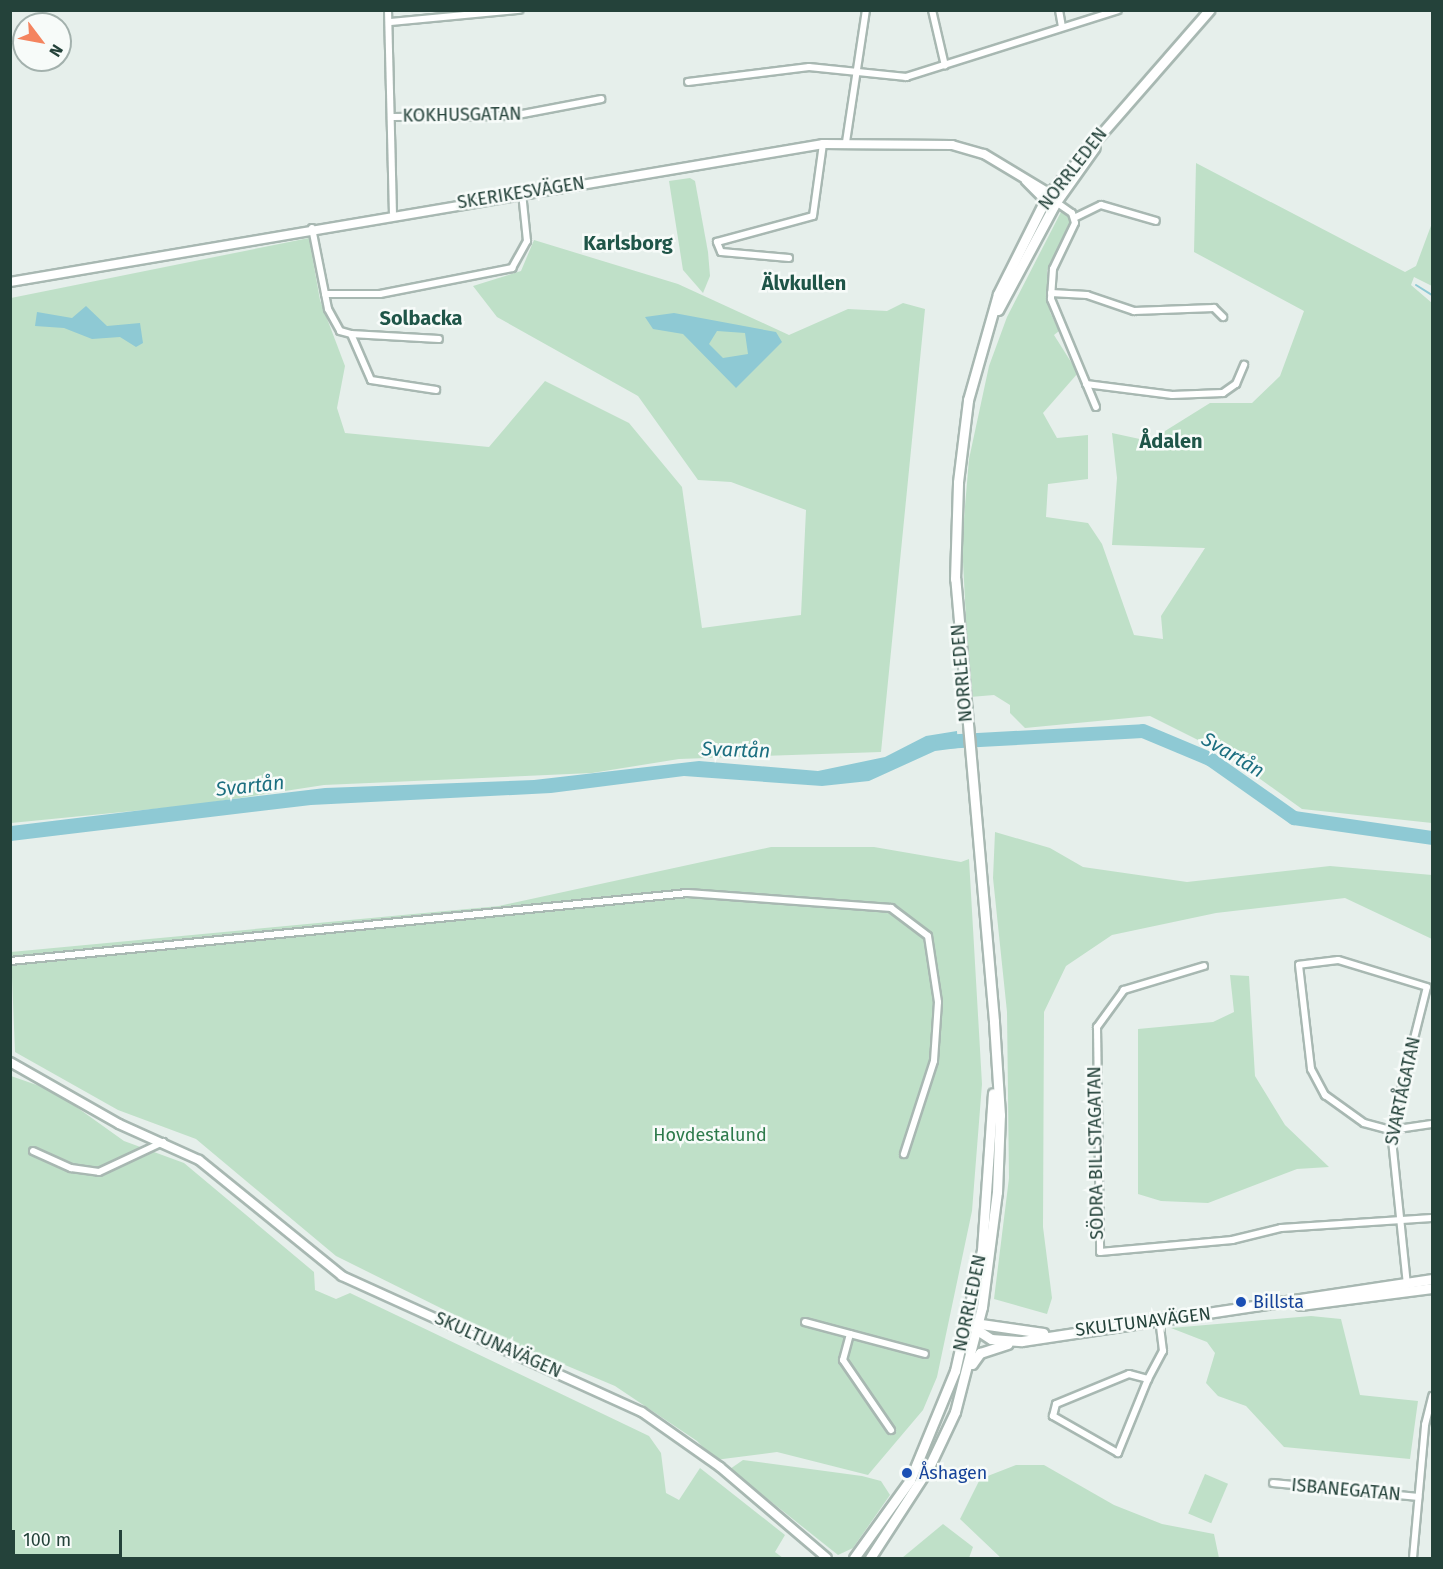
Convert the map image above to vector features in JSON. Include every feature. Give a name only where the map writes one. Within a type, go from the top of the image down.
[{"type":"main road","name":"NORRLEDEN","points":[[854,1558],[900,1498],[920,1460],[981,1313],[999,1156],[994,1021],[958,638],[958,482],[968,400],[1004,278],[1044,201],[1209,10]]},
{"type":"main road","name":"NORRLEDEN","points":[[988,327],[1056,203],[1118,113]]},
{"type":"main road","name":"NORRLEDEN","points":[[870,1558],[944,1439],[968,1370],[975,1326],[987,1201],[994,1021]]},
{"type":"main road","name":"SKULTUNAVÄGEN","points":[[975,1326],[991,1339],[1022,1341],[1054,1334],[1407,1286],[1432,1279]]},
{"type":"main road","name":"SKULTUNAVÄGEN","points":[[1407,1286],[1432,1288]]},
{"type":"main road","points":[[981,1313],[992,1327]]},
{"type":"main road","name":"SKULTUNAVÄGEN","points":[[975,1326],[1054,1334]]},
{"type":"main road","points":[[968,1370],[987,1348],[1022,1341]]},
{"type":"street","points":[[388,10],[391,22],[393,213]]},
{"type":"street","points":[[391,22],[519,10]]},
{"type":"street","points":[[846,142],[866,10]]},
{"type":"street","points":[[932,10],[945,66]]},
{"type":"street","points":[[1059,10],[1062,27]]},
{"type":"street","points":[[688,82],[784,67],[856,71],[897,78],[945,66],[1118,10]]},
{"type":"street","name":"KOKHUSGATAN","points":[[392,117],[512,116],[601,99]]},
{"type":"street","name":"SKERIKESVÄGEN","points":[[10,282],[393,213],[846,142],[952,146],[984,154],[1026,181],[1050,193],[1056,203]]},
{"type":"street","points":[[789,258],[721,252],[717,242],[813,216],[823,144]]},
{"type":"street","name":"SKERIKESVÄGEN","points":[[1026,181],[1044,201],[1056,203]]},
{"type":"street","points":[[326,294],[380,294],[512,268],[528,241],[522,193]]},
{"type":"street","points":[[1056,203],[1074,218]]},
{"type":"street","points":[[1074,218],[1101,205],[1156,221]]},
{"type":"street","points":[[1074,218],[1072,233],[1053,269],[1051,293],[1096,407]]},
{"type":"street","points":[[312,227],[326,294],[340,331],[351,334],[439,339]]},
{"type":"street","points":[[1051,293],[1087,295],[1134,311],[1215,308],[1223,317]]},
{"type":"street","points":[[351,334],[376,383],[436,390]]},
{"type":"street","points":[[1086,384],[1172,395],[1223,393],[1236,384],[1244,365]]},
{"type":"street","points":[[10,961],[688,893],[891,908],[927,936],[938,1002],[934,1061],[904,1154]]},
{"type":"street","name":"SVARTÅGATAN","points":[[1391,1130],[1349,1116],[1316,1081],[1300,965],[1338,960],[1427,987],[1391,1130],[1407,1286]]},
{"type":"street","name":"SÖDRA BILLSTAGATAN","points":[[1204,966],[1124,990],[1097,1027],[1097,1248],[1106,1253],[1232,1240],[1281,1228],[1399,1221]]},
{"type":"street","name":"SKULTUNAVÄGEN","points":[[10,1062],[119,1124],[163,1142],[211,1168],[342,1276],[642,1412],[720,1467],[827,1558]]},
{"type":"street","points":[[1391,1130],[1432,1124]]},
{"type":"street","points":[[33,1151],[71,1168],[99,1172],[163,1142]]},
{"type":"street","points":[[1399,1221],[1432,1218]]},
{"type":"street","points":[[1148,1379],[1129,1374],[1056,1404],[1053,1414],[1118,1453],[1148,1379],[1163,1351],[1159,1319]]},
{"type":"street","points":[[805,1322],[925,1354]]},
{"type":"street","points":[[850,1334],[843,1360],[891,1430]]},
{"type":"street","points":[[1413,1558],[1418,1497],[1432,1396]]},
{"type":"street","name":"ISBANEGATAN","points":[[1273,1484],[1418,1497]]},
{"type":"green space","points":[[1196,163],[1405,272],[1416,266],[1432,223],[1432,286],[1414,277],[1411,285],[1432,303],[1432,823],[1302,809],[1224,753],[1150,716],[1025,728],[1010,713],[1010,705],[994,695],[970,697],[962,542],[969,459],[989,366],[1007,317],[1062,210],[1071,219],[1047,271],[1050,312],[1059,331],[1054,335],[1078,373],[1043,413],[1057,438],[1088,435],[1088,479],[1048,484],[1046,517],[1088,523],[1102,544],[1134,635],[1163,639],[1161,616],[1205,548],[1112,545],[1117,478],[1112,433],[1149,441],[1210,403],[1252,403],[1280,376],[1304,311],[1194,252]]},
{"type":"green space","points":[[690,178],[695,181],[708,252],[710,276],[703,293],[683,270],[669,181]]},
{"type":"green space","points":[[309,238],[320,300],[345,366],[337,408],[345,433],[489,447],[545,381],[629,423],[682,487],[702,628],[801,615],[806,510],[731,482],[698,480],[638,396],[497,317],[473,286],[521,271],[534,240],[678,284],[789,335],[848,309],[887,311],[903,303],[925,309],[881,752],[679,759],[592,773],[324,785],[194,805],[11,823],[11,298]]},
{"type":"green space","points":[[995,832],[1050,848],[1083,867],[1187,882],[1330,866],[1432,875],[1432,939],[1345,898],[1216,913],[1112,935],[1066,966],[1044,1012],[1043,1227],[1052,1298],[1047,1314],[994,1299],[1009,1178],[1007,1012],[993,878]]},
{"type":"green space","name":"Hovdestalund","points":[[771,847],[874,847],[961,862],[969,859],[982,1084],[972,1211],[937,1377],[923,1410],[868,1475],[777,1452],[715,1460],[697,1441],[615,1386],[501,1338],[336,1256],[196,1139],[118,1110],[15,1052],[11,952],[499,906]]},
{"type":"green space","points":[[1230,975],[1249,976],[1255,1076],[1285,1125],[1329,1167],[1297,1169],[1208,1203],[1161,1201],[1138,1194],[1138,1029],[1213,1022],[1234,1012]]},
{"type":"green space","points":[[11,1076],[54,1091],[124,1141],[184,1163],[314,1272],[315,1290],[336,1299],[350,1293],[649,1436],[661,1453],[666,1493],[679,1500],[700,1468],[785,1535],[775,1552],[783,1558],[11,1558]]},
{"type":"green space","points":[[1311,1316],[1341,1319],[1360,1395],[1418,1401],[1410,1459],[1284,1447],[1246,1406],[1218,1396],[1206,1383],[1215,1353],[1207,1342],[1171,1328]]},
{"type":"green space","points":[[743,1460],[862,1476],[881,1481],[890,1495],[853,1548],[838,1555],[730,1469]]},
{"type":"green space","points":[[1016,1465],[1044,1465],[1114,1505],[1162,1524],[1214,1534],[1219,1558],[1001,1558],[960,1519],[980,1479]]},
{"type":"green space","points":[[1205,1474],[1228,1484],[1211,1523],[1188,1514]]},
{"type":"green space","points":[[943,1524],[973,1547],[969,1558],[902,1558]]},
{"type":"water","points":[[86,306],[107,326],[140,323],[143,343],[136,347],[120,337],[92,339],[64,328],[35,326],[37,312],[72,318]]},
{"type":"water","points":[[674,313],[776,332],[782,342],[736,388],[683,334],[653,329],[645,317]],"holes":[[[717,331],[745,333],[748,354],[723,358],[709,344]]]},
{"type":"water","points":[[957,731],[958,748],[935,751],[869,781],[822,786],[684,776],[551,793],[311,805],[11,841],[11,826],[325,788],[534,780],[699,761],[818,771],[885,757],[926,736]]},
{"type":"waterway","points":[[1416,285],[1432,295]]},
{"type":"waterway","name":"Svartån","points":[[942,742],[1143,731],[1210,759],[1294,818],[1432,838]]},
{"type":"place","name":"Billsta","points":[[1241,1302]]},
{"type":"place","name":"Åshagen","points":[[907,1473]]},
{"type":"district","name":"Karlsborg","points":[[628,243]]},
{"type":"district","name":"Älvkullen","points":[[804,283]]},
{"type":"district","name":"Solbacka","points":[[421,318]]},
{"type":"district","name":"Ådalen","points":[[1171,441]]}]
